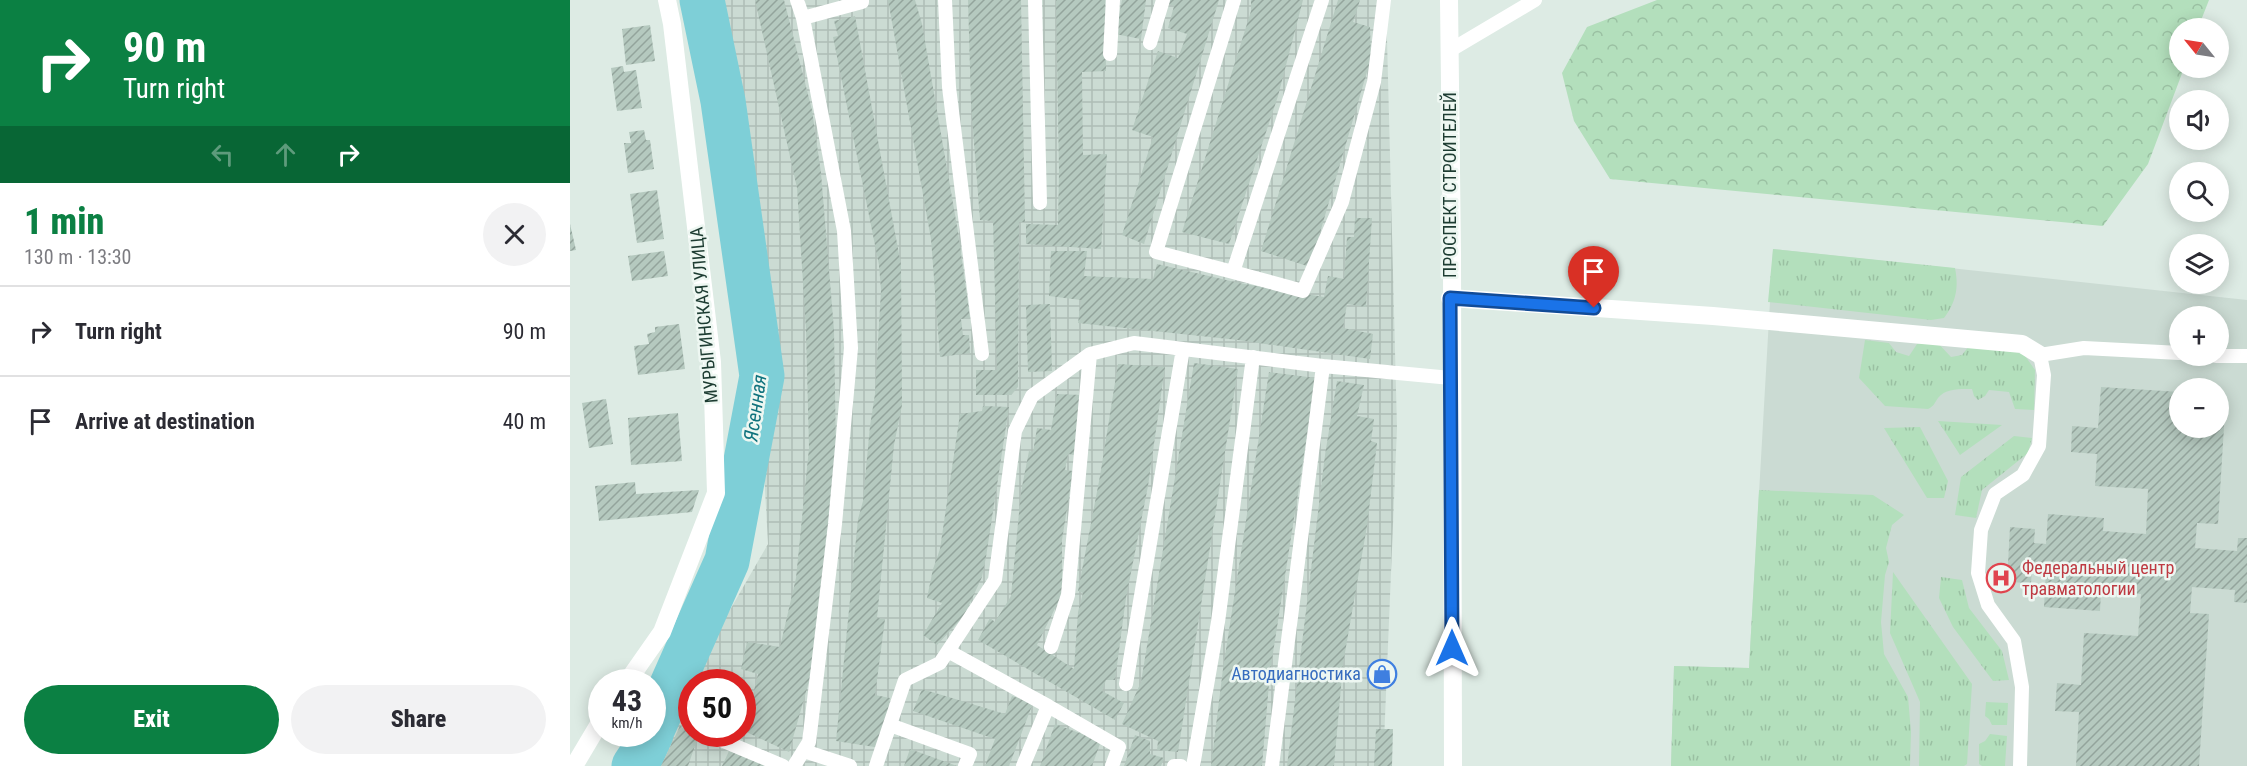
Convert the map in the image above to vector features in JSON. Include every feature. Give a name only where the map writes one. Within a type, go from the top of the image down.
[{"type":"street","name":"МУРЫГИНСКАЯ УЛИЦА","points":[[636,669],[662,632],[716,493],[712,362],[674,36],[667,0]]},
{"type":"street","name":"ПРОСПЕКТ СТРОИТЕЛЕЙ","points":[[1449,0],[1453,766]]},
{"type":"street","points":[[1450,298],[1713,316],[2022,344],[2040,355]]},
{"type":"street","points":[[574,766],[588,742]]},
{"type":"lane","points":[[794,766],[809,742],[835,524],[850,348],[844,231],[803,18],[797,0]]},
{"type":"lane","points":[[803,18],[862,2],[862,0]]},
{"type":"lane","points":[[945,0],[949,87],[982,354]]},
{"type":"lane","points":[[1035,0],[1040,203]]},
{"type":"lane","points":[[1110,54],[1113,0]]},
{"type":"lane","points":[[1150,43],[1163,0]]},
{"type":"lane","points":[[1234,0],[1156,252],[1303,291],[1345,191],[1374,82],[1384,0]]},
{"type":"lane","points":[[1233,272],[1322,0]]},
{"type":"lane","points":[[1449,51],[1535,0]]},
{"type":"lane","points":[[876,766],[905,680],[940,663],[995,580],[1015,431],[1032,396],[1090,354],[1134,343],[1323,366],[1451,378]]},
{"type":"lane","points":[[2020,766],[2022,687],[2014,641],[1988,605],[1978,573],[1981,530],[1995,494],[2023,475],[2039,446],[2044,375],[2040,355],[2084,348],[2169,352]]},
{"type":"lane","points":[[1126,684],[1183,349]]},
{"type":"lane","points":[[1051,647],[1068,595],[1090,354]]},
{"type":"lane","points":[[2229,356],[2247,356]]},
{"type":"lane","points":[[1192,766],[1218,622],[1253,357]]},
{"type":"lane","points":[[1272,766],[1323,366]]},
{"type":"lane","points":[[948,651],[1119,747],[1112,766]]},
{"type":"lane","points":[[1023,766],[1047,706]]},
{"type":"lane","points":[[890,725],[970,754],[965,766]]},
{"type":"lane","points":[[738,747],[783,766]]},
{"type":"lane","points":[[804,751],[850,766]]},
{"type":"lane","points":[[1174,766],[1174,764],[1181,766]]},
{"type":"shaded area","points":[[715,0],[1386,0],[1397,428],[1383,766],[651,766],[656,747],[666,747],[666,721],[678,700],[678,747],[756,747],[756,669],[696,669],[768,544],[747,159]]},
{"type":"shaded area","name":"Федеральный центр травматологии","points":[[1773,249],[2169,292],[2169,294],[2247,300],[2247,766],[1671,766],[1674,666],[1749,668]]},
{"type":"green space","points":[[1657,0],[2209,0],[2202,18],[2169,18],[2169,78],[2180,78],[2176,90],[2169,90],[2169,108],[2148,164],[2103,226],[1610,179],[1574,121],[1562,73],[1587,27]]},
{"type":"green space","points":[[1773,249],[1955,268],[1956,294],[1944,318],[1931,320],[1768,302]]},
{"type":"green space","points":[[1865,340],[1889,343],[1896,352],[1909,356],[1917,344],[1935,340],[1951,357],[1962,355],[1969,346],[2023,353],[2035,370],[2034,410],[2015,409],[2009,392],[1989,390],[1978,400],[1972,389],[1945,392],[1928,409],[1885,406],[1859,378]]},
{"type":"green space","points":[[1938,421],[2002,425],[1960,455]]},
{"type":"green space","points":[[1920,427],[1948,481],[1944,498],[1927,498],[1884,428]]},
{"type":"green space","points":[[2014,436],[2032,438],[2028,453],[1982,490],[1976,518],[1955,515],[1961,477]]},
{"type":"green space","points":[[1759,490],[1873,495],[1904,515],[1892,525],[1886,548],[1889,562],[1885,575],[1881,622],[1884,654],[1908,697],[1911,732],[1910,766],[1671,766],[1674,666],[1749,668]]},
{"type":"green space","points":[[1893,572],[1972,684],[1967,764],[1964,766],[1919,766],[1920,702],[1890,633]]},
{"type":"green space","points":[[1941,577],[1962,580],[1969,608],[2002,651],[2009,680],[1993,681],[1953,627],[1939,598]]},
{"type":"green space","points":[[1986,702],[2008,703],[2007,725],[1992,725],[1985,716]]},
{"type":"green space","points":[[1990,734],[2007,736],[2005,766],[1979,764],[1979,744],[1985,741]]},
{"type":"building","points":[[755,0],[784,0],[812,110],[821,173],[834,330],[836,452],[817,653],[789,752],[756,737],[758,674],[756,669],[741,669],[747,642],[780,647],[796,578],[809,448],[806,330],[797,188]]},
{"type":"building","points":[[888,0],[915,0],[922,24],[958,232],[970,318],[961,319],[963,335],[969,335],[970,353],[940,357],[931,239]]},
{"type":"building","points":[[968,0],[1021,0],[1025,222],[1019,222],[1018,387],[1011,395],[976,395],[976,370],[997,370],[993,221],[980,220],[971,104]]},
{"type":"building","points":[[1056,0],[1105,0],[1106,71],[1082,72],[1083,155],[1107,154],[1101,249],[1026,244],[1026,224],[1058,225]]},
{"type":"building","points":[[1122,0],[1146,0],[1141,39],[1115,34]]},
{"type":"building","points":[[1168,0],[1219,0],[1144,244],[1122,235],[1153,137],[1132,130],[1158,51],[1178,58],[1187,34],[1168,28],[1174,6],[1167,4]]},
{"type":"building","points":[[1251,0],[1303,0],[1278,96],[1229,244],[1182,232],[1251,11]]},
{"type":"building","points":[[1338,0],[1360,0],[1353,22],[1370,27],[1371,58],[1310,267],[1261,251]]},
{"type":"building","points":[[855,16],[901,265],[902,405],[894,445],[877,618],[885,619],[875,695],[890,698],[881,748],[836,741],[858,519],[863,501],[875,394],[881,290],[879,265],[833,37],[838,36],[834,21]]},
{"type":"building","points":[[650,25],[655,61],[626,65],[622,29]]},
{"type":"building","points":[[623,66],[624,72],[636,70],[642,108],[617,111],[611,68]]},
{"type":"building","points":[[644,130],[646,140],[650,140],[654,169],[628,173],[624,143],[631,143],[629,132]]},
{"type":"building","points":[[657,190],[664,239],[637,243],[630,194]]},
{"type":"building","points":[[1355,218],[1372,218],[1366,307],[1347,304],[1343,328],[1373,334],[1370,359],[1238,340],[1078,323],[1081,300],[1049,296],[1051,251],[1087,251],[1084,276],[1153,279],[1157,264],[1239,283],[1324,297],[1328,276],[1344,279],[1347,237],[1354,237]]},
{"type":"building","points":[[570,224],[576,250],[570,251]]},
{"type":"building","points":[[664,251],[668,276],[632,281],[628,256]]},
{"type":"building","points":[[1050,304],[1052,371],[1028,372],[1026,305]]},
{"type":"building","points":[[679,324],[685,369],[638,375],[634,346],[649,344],[647,334],[655,332],[655,327]]},
{"type":"building","points":[[1194,363],[1238,369],[1178,752],[1157,750],[1158,741],[1122,724],[1141,682]]},
{"type":"building","points":[[1118,364],[1165,367],[1148,486],[1126,598],[1115,680],[1106,680],[1102,691],[1124,703],[1115,720],[978,640],[990,618],[995,622],[1011,596],[1021,492],[1029,451],[1033,452],[1037,428],[1051,430],[1057,394],[1082,395],[1074,455],[1068,454],[1065,470],[1073,471],[1062,540],[1062,594],[1037,645],[1074,669],[1078,612],[1083,593],[1078,591]]},
{"type":"building","points":[[1269,372],[1316,378],[1270,672],[1262,766],[1211,766],[1223,669]]},
{"type":"building","points":[[1337,381],[1364,385],[1357,416],[1374,419],[1371,441],[1377,443],[1367,526],[1343,664],[1334,766],[1287,766],[1325,455]]},
{"type":"building","points":[[2101,387],[2169,391],[2169,438],[2223,438],[2218,524],[2197,523],[2195,548],[2237,551],[2238,538],[2247,538],[2247,603],[2234,602],[2235,590],[2192,587],[2190,613],[2209,614],[2199,766],[2076,766],[2079,712],[2055,711],[2057,683],[2081,685],[2084,633],[2138,636],[2141,594],[2101,591],[2100,611],[2044,607],[2046,570],[2032,570],[2031,583],[2007,582],[2010,527],[2035,529],[2034,543],[2046,544],[2048,514],[2104,518],[2103,531],[2146,534],[2148,489],[2095,486],[2097,454],[2071,452],[2072,426],[2098,428]]},
{"type":"building","points":[[606,399],[613,444],[589,448],[582,403]]},
{"type":"building","points":[[983,406],[1009,407],[986,557],[982,577],[964,616],[937,645],[923,635],[942,603],[927,598],[940,549],[960,414],[982,411]]},
{"type":"building","points":[[678,413],[682,461],[631,465],[628,418]]},
{"type":"building","points":[[635,482],[636,494],[699,490],[692,512],[599,521],[595,486]]},
{"type":"building","points":[[922,689],[1005,714],[1012,696],[1033,703],[1009,766],[985,766],[995,739],[913,711]]},
{"type":"building","points":[[1055,724],[1101,741],[1092,766],[1040,766]]},
{"type":"building","points":[[1376,729],[1393,729],[1392,766],[1374,766]]},
{"type":"building","points":[[678,730],[678,747],[695,747],[688,766],[661,766]]},
{"type":"building","points":[[1135,735],[1150,741],[1150,754],[1164,758],[1161,766],[1124,766]]},
{"type":"building","points":[[910,749],[957,766],[904,766]]},
{"type":"building","points":[[729,751],[769,766],[722,766]]},
{"type":"waterway","name":"Ясенная","points":[[666,698],[727,561],[762,376],[723,101],[702,0]]},
{"type":"waterway","name":"Ясенная","points":[[634,766],[645,747]]},
{"type":"place","name":"Федеральный центр травматологии","points":[[2001,578]]},
{"type":"place","name":"Автодиагностика","points":[[1382,674]]},
{"type":"route","points":[[1452,648],[1450,298],[1594,308]]}]
